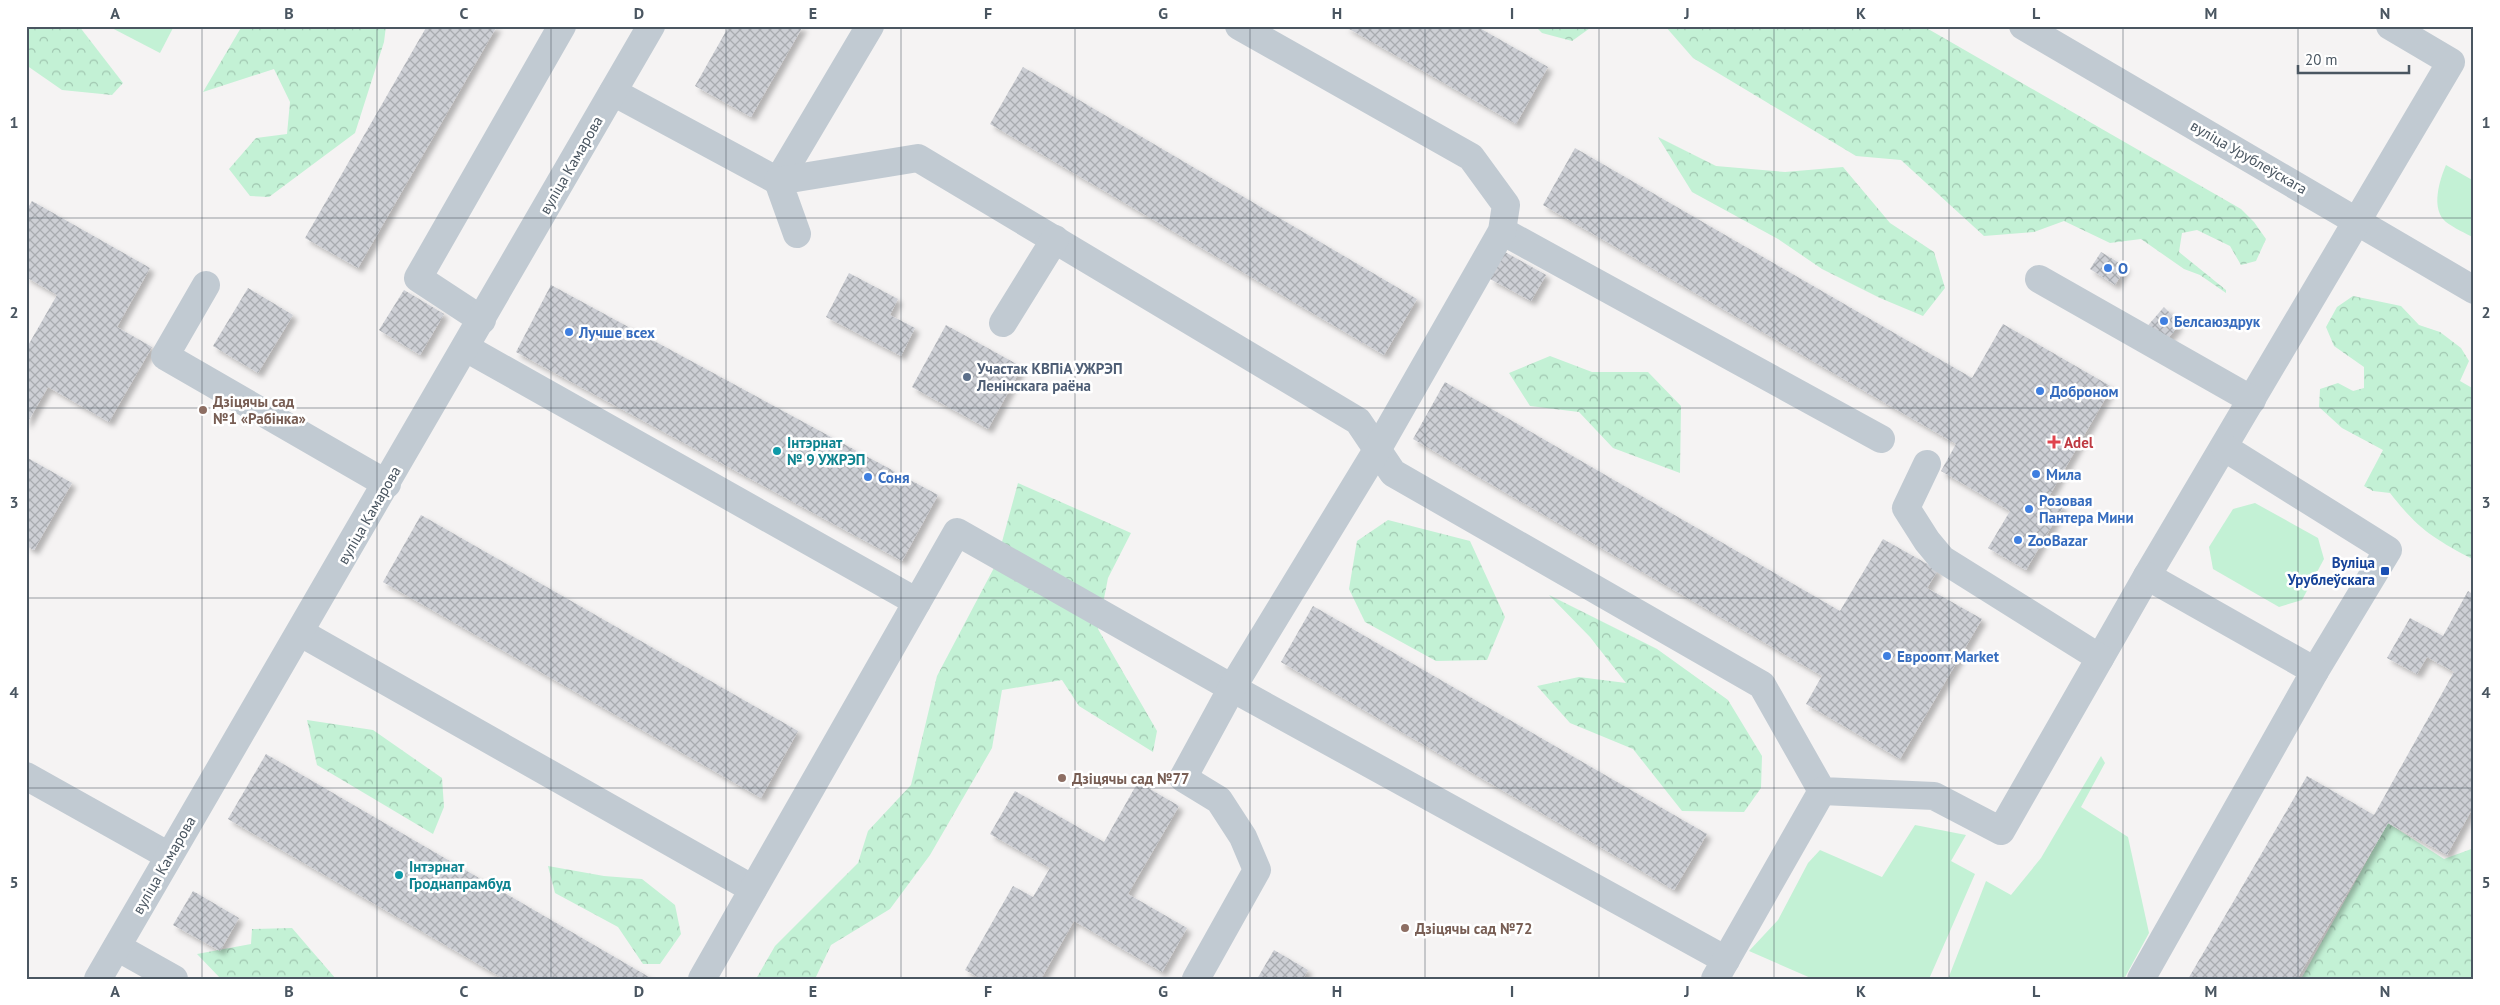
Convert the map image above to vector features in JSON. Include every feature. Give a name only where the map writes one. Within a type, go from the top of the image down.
[{"type":"street","points":[[482,320],[418,278],[562,26]]},
{"type":"street","name":"вуліца Камарова","points":[[98,979],[466,348],[651,26]]},
{"type":"street","points":[[778,181],[870,26]]},
{"type":"street","points":[[1196,979],[1257,870],[1243,837],[1219,800],[1183,778],[1232,688],[1377,450],[1502,231],[1506,205],[1472,157],[1239,26]]},
{"type":"street","name":"вуліца Урублеўскага","points":[[2023,26],[2474,290]]},
{"type":"street","points":[[1822,791],[1934,796],[2001,831],[2147,576],[2452,62],[2390,26]]},
{"type":"street","points":[[613,92],[778,181],[918,158],[1358,421],[1393,473],[1762,685],[1822,791]]},
{"type":"street","points":[[778,181],[797,234]]},
{"type":"street","points":[[1502,231],[1881,439]]},
{"type":"street","points":[[1004,323],[1055,240]]},
{"type":"street","points":[[2039,279],[2252,400]]},
{"type":"street","points":[[206,284],[165,356],[387,484]]},
{"type":"street","points":[[466,348],[918,602]]},
{"type":"street","points":[[2141,979],[2315,671],[2388,550],[2224,448]]},
{"type":"street","points":[[1927,464],[1906,508],[1927,541],[1942,559],[2100,658]]},
{"type":"street","points":[[702,979],[957,532],[1721,969],[1822,791]]},
{"type":"street","points":[[2147,576],[2315,671]]},
{"type":"street","points":[[300,633],[754,889]]},
{"type":"street","points":[[26,776],[169,856]]},
{"type":"street","points":[[117,947],[174,979]]},
{"type":"green space","points":[[26,26],[79,26],[123,83],[112,95],[62,90],[26,65]]},
{"type":"green space","points":[[108,26],[174,26],[160,53]]},
{"type":"green space","points":[[242,26],[386,26],[384,42],[355,133],[269,197],[250,196],[229,169],[256,138],[287,134],[290,102],[274,69],[203,92]]},
{"type":"green space","points":[[1535,26],[1593,26],[1572,41],[1542,33]]},
{"type":"green space","points":[[1665,26],[1923,26],[2241,209],[2254,222],[2266,239],[2256,261],[2241,265],[2230,246],[2197,230],[2182,233],[2179,252],[2226,290],[2226,293],[2200,275],[2184,269],[2141,239],[2110,243],[2064,221],[2034,232],[1984,236],[1901,160],[1856,156],[1693,58]]},
{"type":"green space","points":[[1658,137],[1716,166],[1785,172],[1843,167],[1890,223],[1934,252],[1945,288],[1923,316],[1880,298],[1822,269],[1778,239],[1692,192]]},
{"type":"green space","points":[[2446,165],[2474,181],[2474,238],[2446,222],[2438,210],[2438,194]]},
{"type":"green space","points":[[2353,296],[2401,306],[2419,325],[2440,332],[2461,348],[2469,361],[2460,381],[2474,389],[2474,560],[2419,525],[2390,493],[2373,491],[2364,486],[2383,450],[2342,428],[2319,407],[2320,389],[2338,383],[2353,391],[2364,388],[2364,367],[2334,346],[2326,327],[2337,307]]},
{"type":"green space","points":[[1550,356],[1592,372],[1648,372],[1681,406],[1680,473],[1613,448],[1579,412],[1530,406],[1509,373]]},
{"type":"green space","points":[[1018,483],[1131,533],[1108,578],[1098,629],[1157,731],[1153,752],[1079,706],[1062,680],[1002,690],[992,748],[930,855],[890,909],[831,945],[815,979],[756,979],[775,946],[858,863],[868,831],[911,785],[937,676],[996,564]]},
{"type":"green space","points":[[2255,503],[2318,538],[2324,559],[2302,600],[2279,607],[2213,569],[2209,547],[2233,509]]},
{"type":"green space","points":[[1388,520],[1470,541],[1505,617],[1487,660],[1436,661],[1365,622],[1349,589],[1357,541]]},
{"type":"green space","points":[[1549,595],[1657,649],[1728,700],[1762,756],[1761,788],[1744,812],[1682,811],[1633,749],[1570,723],[1537,686],[1579,677],[1626,683],[1590,637]]},
{"type":"green space","points":[[307,720],[373,730],[442,778],[444,807],[433,834],[317,765]]},
{"type":"green space","points":[[2101,756],[2105,763],[2081,807],[2128,837],[2149,933],[2124,979],[1948,979],[1986,881],[2011,895],[2041,858]]},
{"type":"green space","points":[[2388,823],[2444,859],[2474,848],[2474,979],[2301,979]]},
{"type":"green space","points":[[1915,825],[1966,835],[1951,861],[1975,874],[1929,979],[1813,979],[1749,951],[1778,920],[1808,863],[1820,850],[1882,877]]},
{"type":"green space","points":[[548,866],[604,876],[642,879],[675,905],[681,934],[660,964],[643,964],[618,927],[555,893]]},
{"type":"green space","points":[[292,928],[336,979],[221,979],[197,954],[251,944],[252,929]]},
{"type":"building","points":[[427,26],[497,26],[358,268],[305,238]]},
{"type":"building","points":[[729,26],[803,26],[751,117],[695,86]]},
{"type":"building","points":[[1344,26],[1476,26],[1548,67],[1516,124]]},
{"type":"building","points":[[1023,67],[1417,299],[1384,355],[990,124]]},
{"type":"building","points":[[1575,148],[1972,378],[2003,324],[2112,387],[2048,498],[2063,507],[2026,570],[1988,548],[2010,511],[1941,471],[1956,444],[1543,205]]},
{"type":"building","points":[[32,201],[150,268],[117,327],[152,347],[109,422],[48,387],[26,425],[26,349],[57,295],[26,277],[26,211]]},
{"type":"building","points":[[1505,252],[1546,275],[1531,301],[1490,279]]},
{"type":"building","name":"О","points":[[2101,252],[2126,267],[2115,285],[2090,269]]},
{"type":"building","points":[[849,273],[898,299],[890,315],[915,328],[901,356],[826,317]]},
{"type":"building","name":"Інтэрнат № 9 УЖРЭП","points":[[551,285],[938,495],[902,561],[516,352]]},
{"type":"building","points":[[248,288],[293,315],[258,373],[213,346]]},
{"type":"building","points":[[404,290],[444,314],[420,355],[379,330]]},
{"type":"building","name":"Белсаюздрук","points":[[2164,307],[2174,317],[2178,326],[2165,342],[2144,330]]},
{"type":"building","name":"Участак КВПіА УЖРЭП Ленінскага раёна","points":[[946,325],[1022,367],[988,429],[912,387]]},
{"type":"building","points":[[1445,382],[1840,611],[1883,539],[1938,570],[1927,588],[1982,619],[1900,759],[1806,704],[1822,676],[1413,439]]},
{"type":"building","points":[[26,457],[72,483],[34,550],[26,546]]},
{"type":"building","points":[[421,515],[798,731],[761,798],[383,582]]},
{"type":"building","points":[[2468,591],[2474,595],[2474,810],[2472,809],[2447,855],[2388,823],[2297,979],[2188,979],[2307,776],[2374,815],[2454,672],[2427,657],[2417,674],[2387,658],[2410,618],[2443,636]]},
{"type":"building","points":[[1313,606],[1707,834],[1674,890],[1281,662]]},
{"type":"building","name":"Інтэрнат Гроднапрамбуд","points":[[266,754],[649,977],[648,979],[504,979],[228,819]]},
{"type":"building","points":[[1138,782],[1179,806],[1128,894],[1187,928],[1162,972],[1074,921],[1041,979],[981,979],[965,970],[1013,886],[1033,897],[1050,868],[990,834],[1015,791],[1104,842]]},
{"type":"building","points":[[193,891],[239,918],[220,951],[173,925]]},
{"type":"building","points":[[1274,950],[1308,970],[1303,979],[1257,979]]},
{"type":"place","name":"О","points":[[2108,268]]},
{"type":"place","name":"Белсаюздрук","points":[[2164,321]]},
{"type":"place","name":"Лучше всех","points":[[569,332]]},
{"type":"place","name":"Участак КВПіА УЖРЭП Ленінскага раёна","points":[[967,377]]},
{"type":"place","name":"Доброном","points":[[2040,391]]},
{"type":"place","name":"Дзіцячы сад №1 «Рабінка»","points":[[203,410]]},
{"type":"place","name":"Adel","points":[[2054,442]]},
{"type":"place","name":"Інтэрнат № 9 УЖРЭП","points":[[777,451]]},
{"type":"place","name":"Мила","points":[[2036,474]]},
{"type":"place","name":"Соня","points":[[868,477]]},
{"type":"place","name":"Розовая Пантера Мини","points":[[2029,509]]},
{"type":"place","name":"ZooBazar","points":[[2018,540]]},
{"type":"place","name":"Вуліца Урублеўскага","points":[[2385,571]]},
{"type":"place","name":"Евроопт Market","points":[[1887,656]]},
{"type":"place","name":"Дзіцячы сад №77","points":[[1062,778]]},
{"type":"place","name":"Інтэрнат Гроднапрамбуд","points":[[399,875]]},
{"type":"place","name":"Дзіцячы сад №72","points":[[1405,928]]}]
